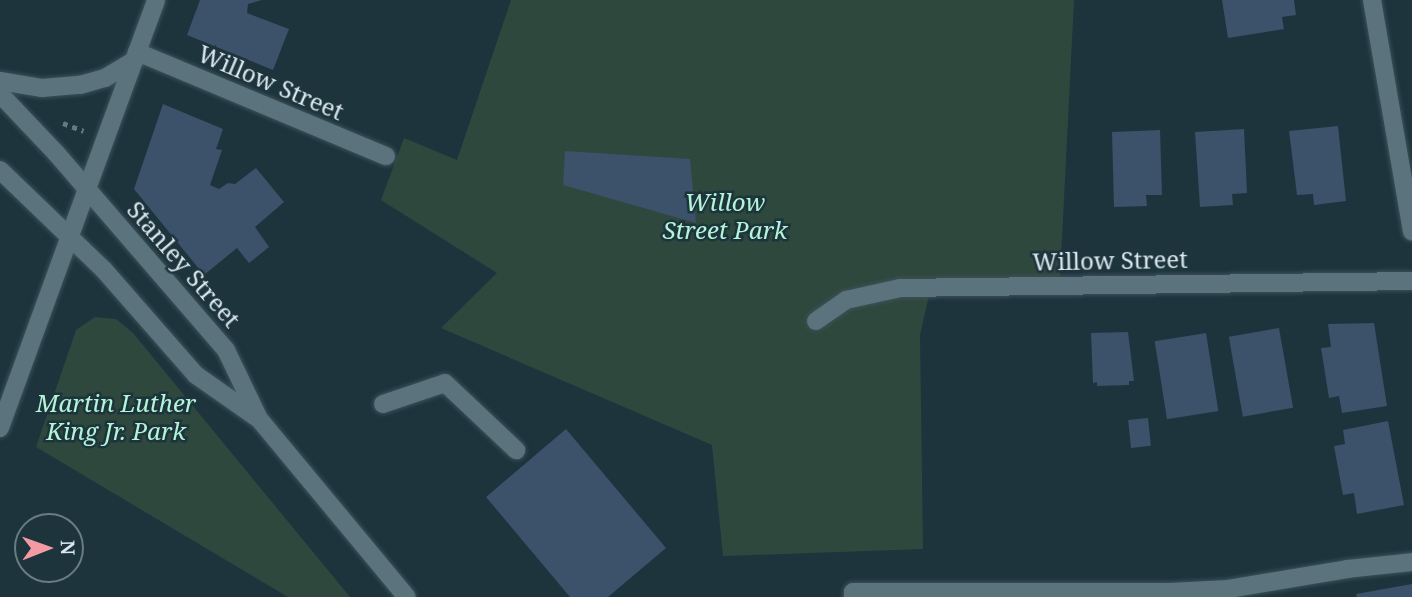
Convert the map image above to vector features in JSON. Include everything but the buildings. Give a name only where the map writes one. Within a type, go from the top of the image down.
[{"type":"main road","points":[[0,428],[156,0]]},
{"type":"main road","points":[[1372,0],[1412,232]]},
{"type":"main road","points":[[0,81],[42,88],[80,85],[105,78],[136,56]]},
{"type":"main road","name":"Willow Street","points":[[136,56],[386,156]]},
{"type":"main road","name":"Stanley Street","points":[[0,94],[87,189],[226,350],[259,419],[407,597]]},
{"type":"main road","name":"Stanley Street","points":[[0,170],[70,235],[123,290],[196,375],[259,419]]},
{"type":"main road","name":"Willow Street","points":[[816,321],[846,300],[900,288],[1412,281]]},
{"type":"main road","points":[[383,404],[445,383],[516,450]]},
{"type":"main road","points":[[853,597],[853,592],[1013,594],[1228,589],[1412,562]]},
{"type":"path","points":[[62,115],[62,123],[88,133]]},
{"type":"green space","name":"Willow Street Park","points":[[511,0],[1074,0],[1060,279],[932,282],[920,335],[923,549],[723,556],[712,445],[441,328],[497,273],[381,200],[404,138],[457,160]]},
{"type":"green space","name":"Martin Luther King Jr. Park","points":[[95,317],[116,319],[133,333],[350,597],[288,597],[36,447],[76,330]]}]
